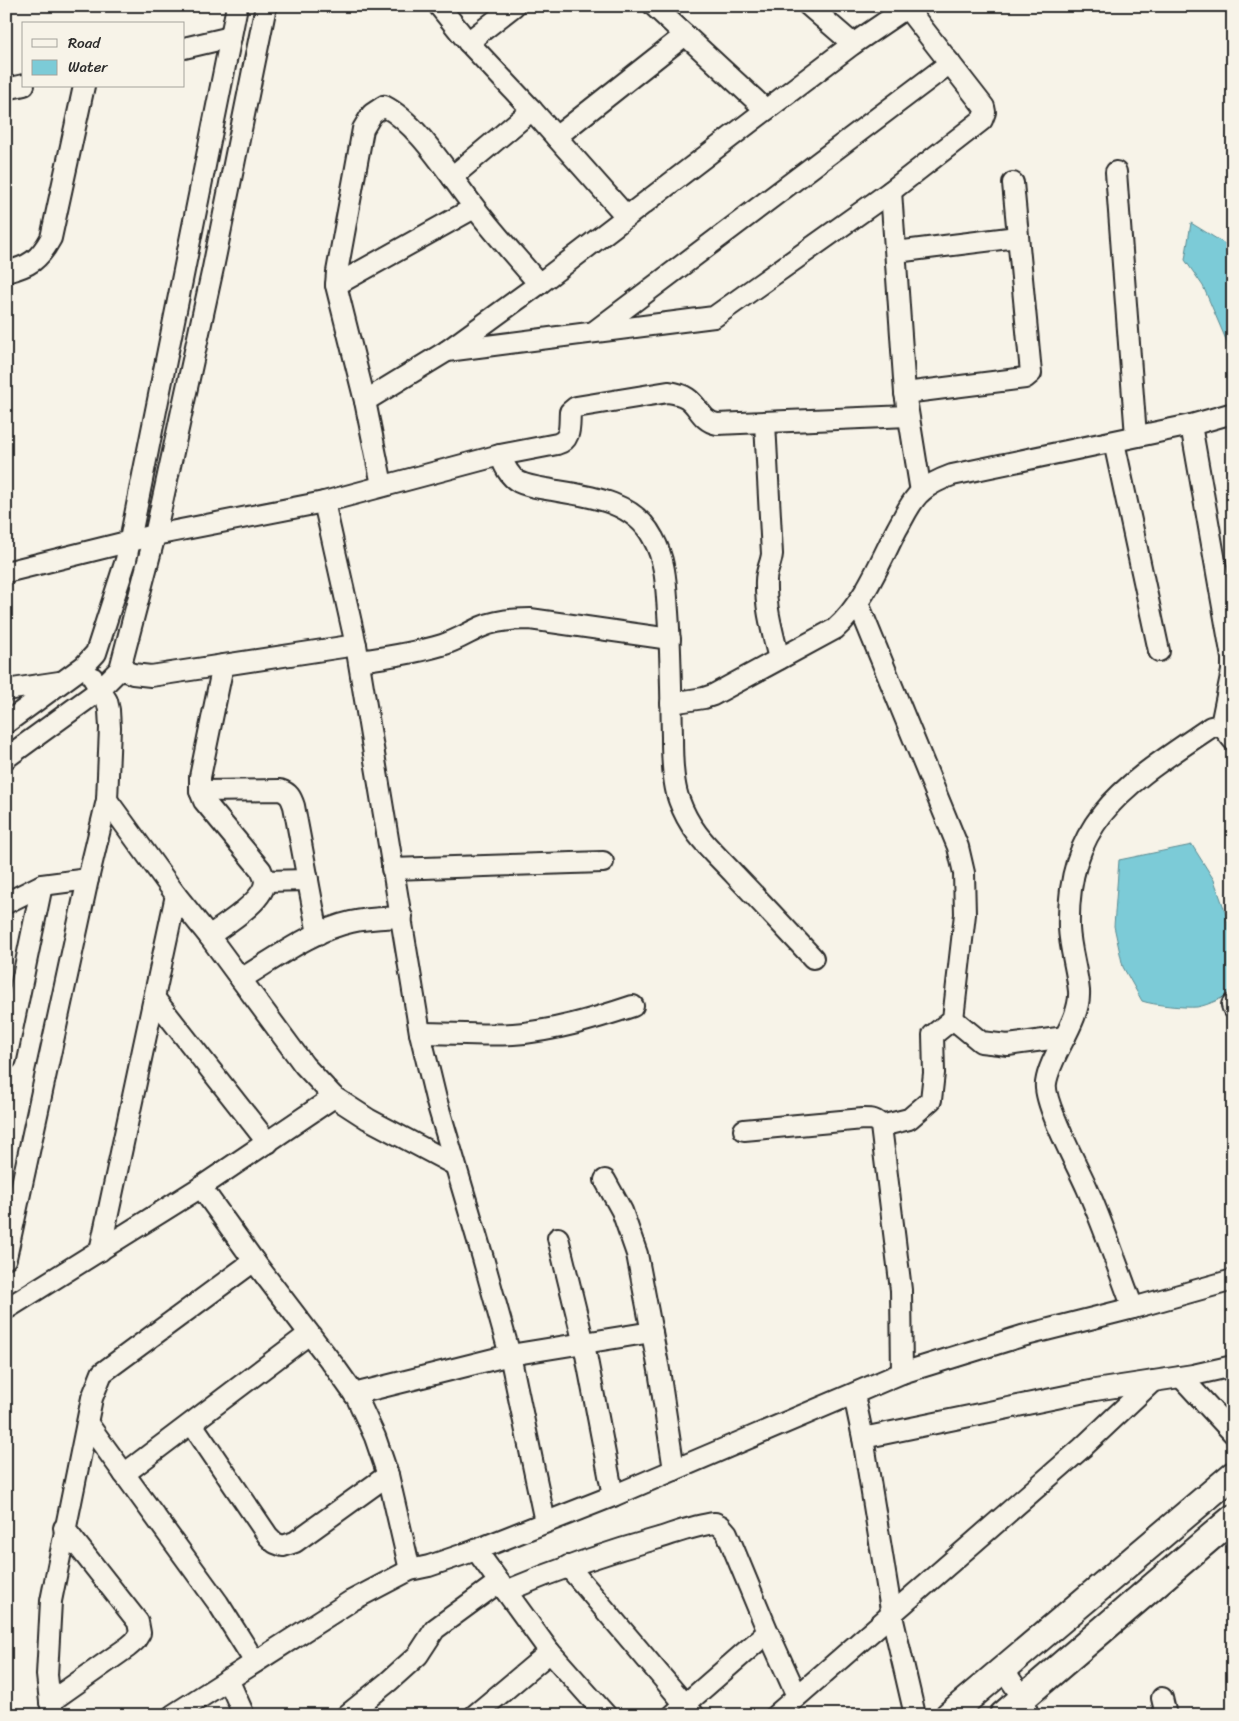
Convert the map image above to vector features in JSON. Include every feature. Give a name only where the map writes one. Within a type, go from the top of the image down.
[{"type":"main road","points":[[949,1715],[1233,1475]]},
{"type":"main road","points":[[1003,1715],[1026,1706],[1233,1518]]},
{"type":"street","points":[[6,723],[84,666],[96,653],[130,542],[238,6]]},
{"type":"street","points":[[6,758],[100,689],[120,669],[155,535],[214,268],[266,6]]},
{"type":"street","points":[[439,6],[468,42],[532,110],[626,216]]},
{"type":"street","points":[[468,42],[514,6]]},
{"type":"street","points":[[654,6],[766,110]]},
{"type":"street","points":[[809,6],[852,44]]},
{"type":"street","points":[[365,402],[447,351],[539,284],[852,44],[908,7],[984,106],[986,112],[984,116],[891,191],[714,317],[447,351]]},
{"type":"street","points":[[556,137],[685,35]]},
{"type":"street","points":[[185,48],[231,37]]},
{"type":"street","points":[[593,332],[950,63]]},
{"type":"street","points":[[6,89],[22,85]]},
{"type":"street","points":[[6,272],[31,263],[43,253],[51,238],[84,88]]},
{"type":"street","points":[[382,485],[365,402],[336,285],[336,272],[363,129],[372,114],[384,106],[397,113],[410,125],[474,208],[539,284]]},
{"type":"street","points":[[452,178],[532,110]]},
{"type":"street","points":[[1116,172],[1136,436]]},
{"type":"street","points":[[905,392],[1025,378],[1030,375],[1032,370],[1013,184]]},
{"type":"street","points":[[891,191],[905,392],[921,492]]},
{"type":"street","points":[[336,285],[474,208]]},
{"type":"street","points":[[896,252],[1017,237]]},
{"type":"street","points":[[6,572],[155,535],[324,502],[500,455],[563,443],[569,436],[570,412],[576,407],[668,392],[681,394],[690,399],[705,419],[710,423],[717,424],[908,416]]},
{"type":"street","points":[[671,703],[713,695],[835,630],[858,603],[906,512],[921,492],[935,482],[952,475],[1114,442],[1191,425],[1233,413]]},
{"type":"street","points":[[765,423],[772,554],[772,563],[767,570],[766,581],[768,609],[778,659]]},
{"type":"street","points":[[1133,1308],[1087,1188],[1056,1120],[1045,1084],[1077,1006],[1079,993],[1069,928],[1071,886],[1083,843],[1097,819],[1115,798],[1136,779],[1211,727],[1227,732],[1232,658],[1191,425]]},
{"type":"street","points":[[1114,442],[1160,652]]},
{"type":"street","points":[[500,455],[506,468],[518,482],[529,486],[580,494],[621,507],[636,516],[652,536],[661,554],[665,575],[670,639],[672,756],[678,799],[688,821],[705,845],[730,868],[813,958]]},
{"type":"street","points":[[324,502],[357,653],[420,1032],[436,1099],[510,1355],[544,1522]]},
{"type":"street","points":[[858,603],[958,847],[964,872],[965,914],[953,1019],[932,1035],[934,1073],[931,1100],[909,1119],[881,1126]]},
{"type":"street","points":[[120,669],[132,674],[150,676],[223,665],[357,653],[417,651],[443,645],[482,626],[514,619],[530,619],[670,639]]},
{"type":"street","points":[[209,936],[252,904],[262,893],[265,881],[260,870],[204,801],[200,791],[200,777],[223,665]]},
{"type":"street","points":[[6,1258],[15,1173],[107,800],[110,728],[107,701],[84,666]]},
{"type":"street","points":[[6,690],[64,681]]},
{"type":"street","points":[[200,791],[280,790],[287,792],[294,806],[318,934]]},
{"type":"street","points":[[107,800],[304,1065],[334,1097],[368,1119],[455,1165]]},
{"type":"street","points":[[392,869],[604,862]]},
{"type":"street","points":[[6,903],[42,885],[88,879]]},
{"type":"street","points":[[265,881],[308,880]]},
{"type":"street","points":[[6,1059],[42,885]]},
{"type":"street","points":[[100,1251],[176,895]]},
{"type":"street","points":[[241,979],[333,927],[352,921],[402,917]]},
{"type":"street","points":[[155,998],[268,1142]]},
{"type":"street","points":[[420,1032],[513,1034],[550,1029],[633,1006]]},
{"type":"street","points":[[953,1019],[980,1042],[1008,1045],[1065,1037]]},
{"type":"street","points":[[6,1309],[201,1187],[334,1097]]},
{"type":"street","points":[[744,1130],[863,1119],[872,1119],[881,1126],[901,1290],[902,1373]]},
{"type":"street","points":[[605,1180],[622,1211],[637,1254],[652,1332],[674,1470]]},
{"type":"street","points":[[201,1187],[354,1394],[375,1437],[388,1476],[410,1570]]},
{"type":"street","points":[[558,1238],[584,1344],[612,1496]]},
{"type":"street","points":[[52,1708],[47,1675],[50,1601],[92,1398],[102,1374],[254,1261]]},
{"type":"street","points":[[173,1715],[351,1601],[410,1570],[429,1566],[476,1550],[612,1496],[854,1395],[902,1373],[1022,1336],[1233,1280]]},
{"type":"street","points":[[354,1394],[510,1355],[652,1332]]},
{"type":"street","points":[[124,1474],[309,1334]]},
{"type":"street","points":[[863,1438],[1095,1390],[1233,1366]]},
{"type":"street","points":[[1182,1376],[1233,1433]]},
{"type":"street","points":[[776,1715],[892,1616],[1082,1448],[1153,1381]]},
{"type":"street","points":[[854,1395],[863,1438],[892,1616],[915,1715]]},
{"type":"street","points":[[88,1424],[218,1603],[255,1662]]},
{"type":"street","points":[[192,1424],[268,1536],[275,1543],[283,1546],[295,1542],[388,1476]]},
{"type":"street","points":[[347,1715],[418,1655],[435,1629],[502,1586],[630,1546],[715,1523],[722,1526],[727,1533],[768,1632],[798,1696]]},
{"type":"street","points":[[52,1708],[128,1647],[140,1633],[138,1622],[64,1528]]},
{"type":"street","points":[[476,1550],[550,1652],[606,1715]]},
{"type":"street","points":[[568,1566],[684,1711],[768,1632]]},
{"type":"street","points":[[475,1715],[550,1652]]},
{"type":"street","points":[[1003,1669],[1026,1706]]},
{"type":"street","points":[[228,1679],[244,1715]]},
{"type":"water","points":[[1191,223],[1225,244],[1233,243],[1233,356],[1203,286],[1185,260]]},
{"type":"water","points":[[1192,845],[1214,880],[1224,908],[1233,945],[1233,992],[1211,1003],[1197,1007],[1169,1006],[1142,1001],[1123,967],[1114,926],[1119,860]]}]
